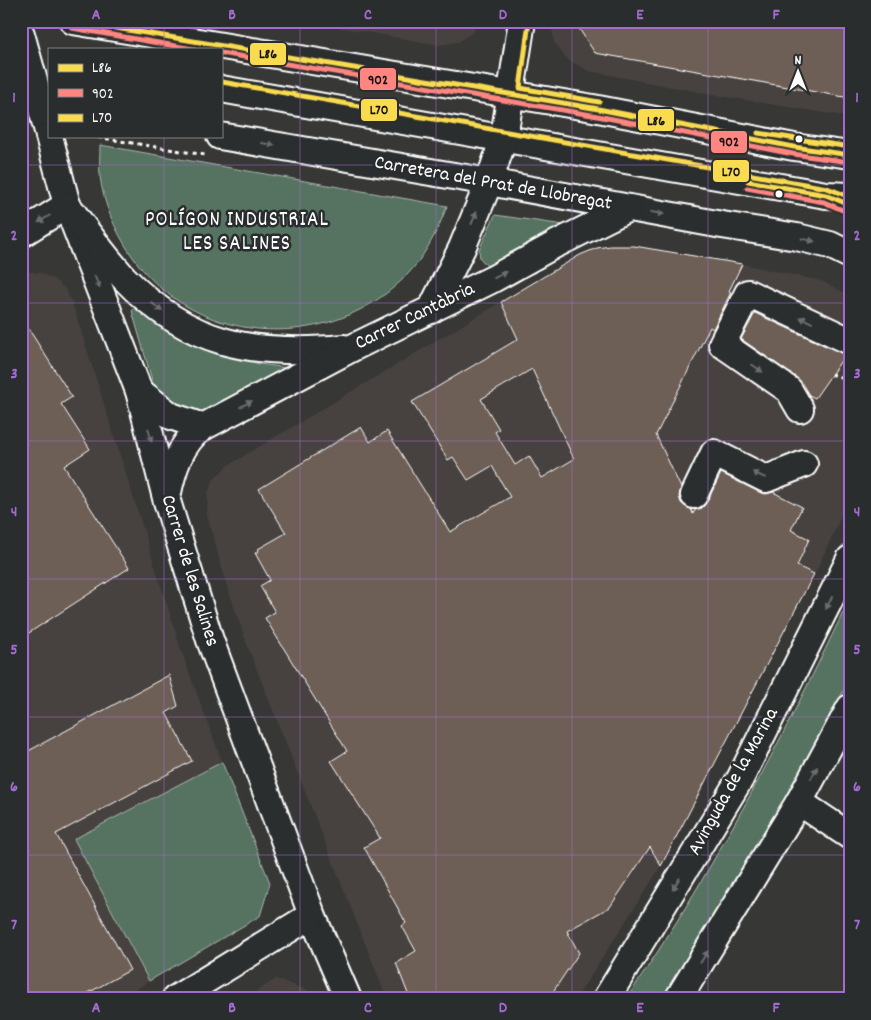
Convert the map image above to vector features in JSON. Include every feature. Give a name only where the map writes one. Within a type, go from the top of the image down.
[{"type":"street","points":[[73,21],[511,94],[794,147],[850,155]]},
{"type":"street","points":[[431,310],[462,248],[489,182],[504,137],[522,21]]},
{"type":"street","name":"Carrer de les Salines","points":[[30,52],[37,104],[48,132]]},
{"type":"street","points":[[222,89],[504,137],[842,199]]},
{"type":"street","name":"Carretera del Prat de Llobregat","points":[[222,136],[797,237],[830,245],[850,255]]},
{"type":"street","name":"Carrer de les Salines","points":[[50,138],[67,205],[139,391],[166,498],[210,640],[312,916],[348,999]]},
{"type":"street","points":[[21,234],[67,205],[124,278],[163,311],[206,336],[234,345],[282,351],[354,347]]},
{"type":"street","name":"Carrer Cantàbria","points":[[166,498],[173,466],[194,433],[202,427],[354,347],[493,279],[556,244],[628,208]]},
{"type":"street","points":[[800,409],[789,390],[722,344],[748,293],[850,341]]},
{"type":"street","points":[[139,391],[171,416],[202,427]]},
{"type":"street","points":[[694,495],[714,453],[766,479],[804,464]]},
{"type":"street","name":"Avinguda de la Marina","points":[[606,999],[740,779],[850,559]]},
{"type":"street","points":[[678,999],[799,802],[850,708]]},
{"type":"street","points":[[799,802],[850,836]]},
{"type":"street","points":[[175,999],[312,916]]},
{"type":"path","points":[[102,138],[193,153]]},
{"type":"path","points":[[831,374],[850,380]]},
{"type":"shaded area","points":[[303,21],[480,21],[472,33],[458,42],[439,45]]},
{"type":"shaded area","points":[[551,21],[850,21],[850,117],[714,95],[589,71],[568,60],[559,49],[554,42]]},
{"type":"shaded area","points":[[742,264],[821,281],[850,295],[850,496],[815,574],[692,513],[656,435]]},
{"type":"shaded area","points":[[21,271],[41,273],[55,280],[65,289],[72,302],[182,653],[222,762],[74,839],[149,981],[120,999],[21,999]]},
{"type":"shaded area","points":[[501,302],[574,459],[460,526],[661,866],[576,999],[387,999],[248,647],[226,583],[207,514],[208,493],[214,479],[227,466]]},
{"type":"shaded area","points":[[276,979],[315,993],[317,999],[245,999]]},
{"type":"green space","points":[[100,145],[447,206],[434,236],[410,272],[370,304],[335,320],[297,329],[259,329],[222,322],[187,307],[156,284],[130,253],[110,216],[100,176]]},
{"type":"green space","points":[[495,215],[564,225],[499,264],[487,266],[480,258],[479,250]]},
{"type":"green space","points":[[135,307],[144,310],[210,349],[259,364],[288,368],[213,410],[190,412],[167,402],[154,387],[132,311]]},
{"type":"green space","points":[[850,598],[850,678],[796,783],[666,999],[626,999],[688,903],[746,803]]},
{"type":"green space","points":[[222,762],[270,883],[260,916],[149,981],[74,839]]},
{"type":"building","points":[[574,21],[850,21],[850,98],[595,53]]},
{"type":"building","points":[[634,246],[742,264],[713,329],[710,327],[656,435],[681,488],[679,496],[681,503],[691,509],[693,514],[695,510],[702,508],[707,502],[721,473],[759,492],[766,494],[773,492],[802,507],[791,530],[809,539],[797,566],[814,574],[661,866],[650,847],[610,907],[567,931],[579,953],[548,999],[410,999],[396,963],[416,951],[402,926],[406,923],[364,847],[380,838],[331,761],[347,751],[265,618],[275,612],[260,586],[270,580],[255,553],[259,551],[258,549],[286,533],[259,489],[361,427],[370,442],[387,431],[450,532],[510,497],[492,466],[468,480],[453,457],[448,460],[412,402],[518,339],[501,302],[580,255],[597,248]],"holes":[[[532,369],[574,459],[542,478],[529,456],[515,465],[495,432],[499,429],[481,399]]]},
{"type":"building","points":[[755,313],[845,355],[815,398],[809,395],[797,378],[741,339]]},
{"type":"building","points":[[21,317],[72,397],[61,404],[90,449],[64,466],[129,568],[21,638]]},
{"type":"building","points":[[169,675],[178,706],[166,713],[192,761],[56,834],[130,970],[77,999],[21,999],[21,755]]},
{"type":"transit line","name":"L86","points":[[74,21],[593,108],[794,147],[850,155]]},
{"type":"transit line","name":"L70","points":[[529,22],[520,88],[599,102]]},
{"type":"transit line","name":"902","points":[[72,28],[187,48]]},
{"type":"transit line","name":"902","points":[[222,53],[592,115],[793,154],[849,162]]},
{"type":"transit line","name":"L70","points":[[222,82],[827,188],[850,197]]},
{"type":"transit line","name":"L70","points":[[758,133],[850,147]]},
{"type":"transit line","name":"L86","points":[[748,181],[826,195],[850,205]]},
{"type":"transit line","name":"902","points":[[747,188],[824,202],[847,212]]},
{"type":"district","name":"POLÍGON INDUSTRIAL LES SALINES","points":[[237,233]]}]
